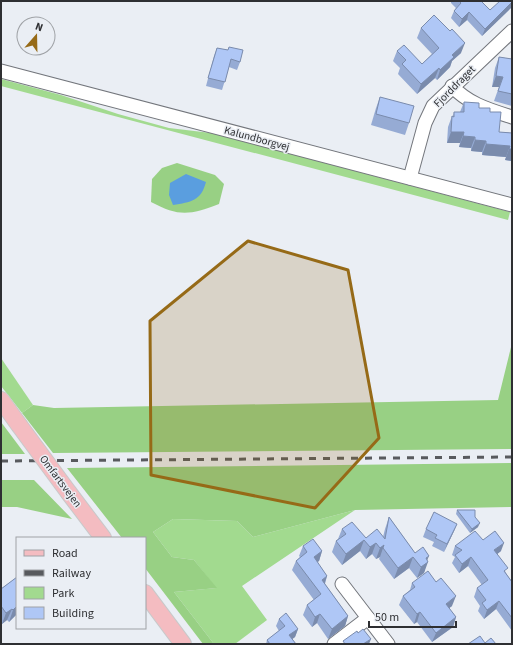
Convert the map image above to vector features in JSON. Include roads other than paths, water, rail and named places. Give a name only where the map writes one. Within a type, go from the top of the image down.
[{"type":"main road","name":"Omfartsvejen","points":[[1,402],[102,537]]},
{"type":"main road","points":[[146,595],[183,644]]},
{"type":"street","name":"Fjorddraget","points":[[410,178],[429,113],[436,101],[512,31]]},
{"type":"street","name":"Kalundborgvej","points":[[1,71],[512,205]]},
{"type":"street","points":[[452,86],[468,100],[512,117]]},
{"type":"street","points":[[342,584],[388,644]]},
{"type":"street","points":[[334,644],[368,618]]},
{"type":"water","points":[[186,174],[206,182],[204,188],[194,200],[173,205],[169,195],[170,183]]},
{"type":"railway","points":[[1,461],[512,457]]}]
